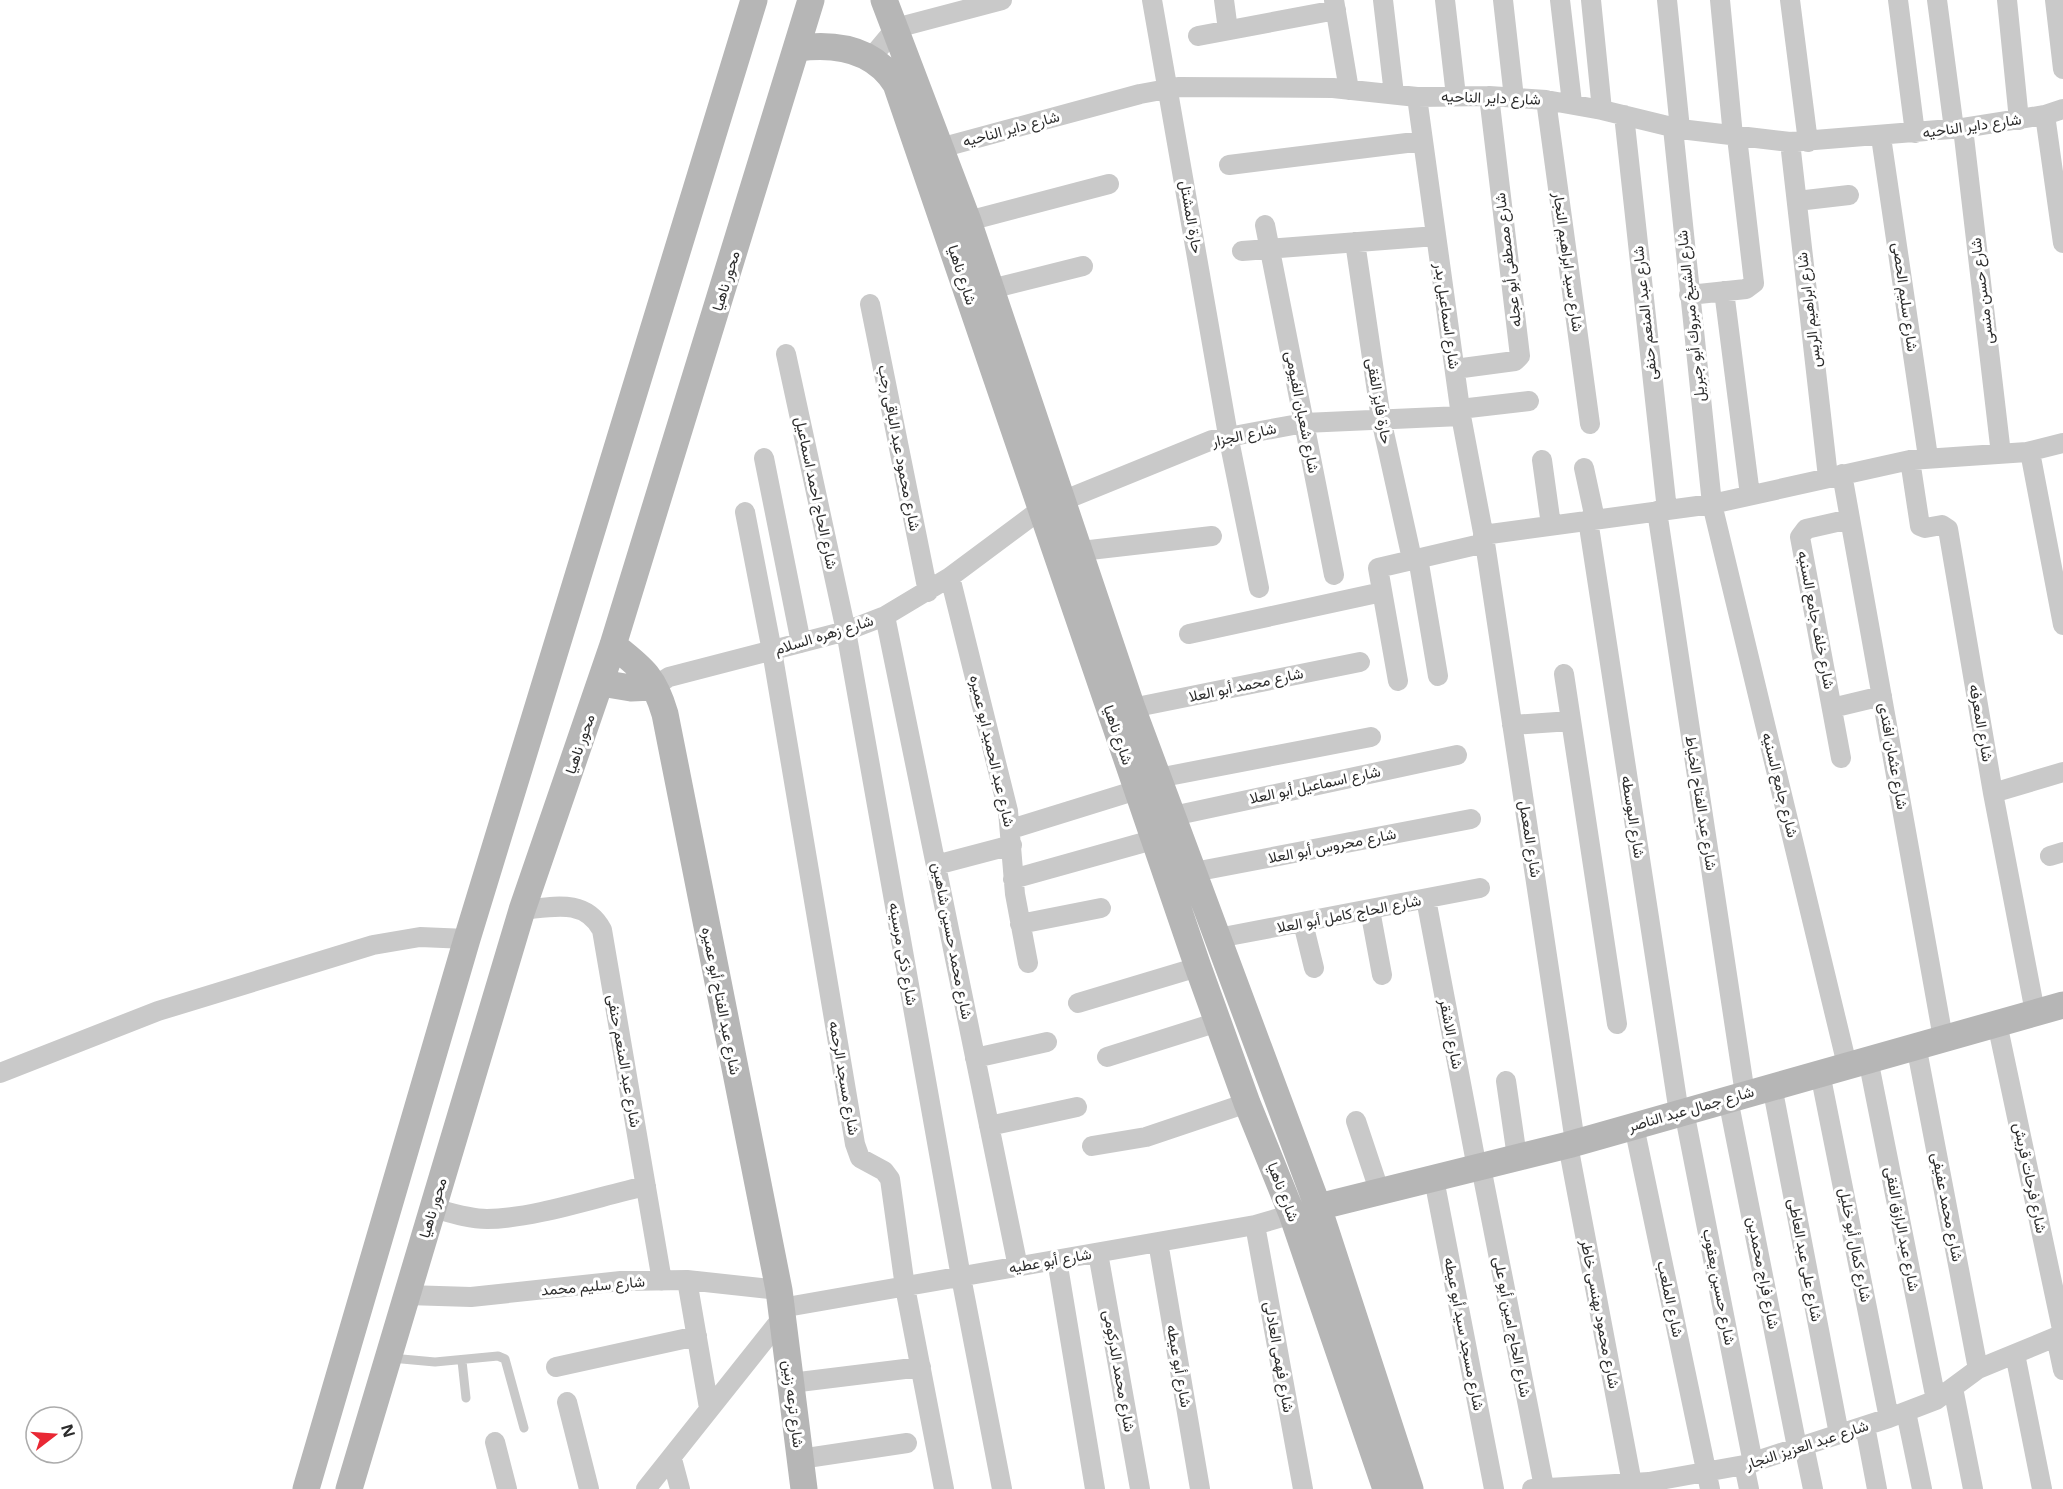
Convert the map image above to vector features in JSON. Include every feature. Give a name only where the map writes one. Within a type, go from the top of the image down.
[{"type":"main road","points":[[306,1489],[467,939],[754,0]]},
{"type":"main road","name":"محور ناهيا","points":[[349,1489],[522,910],[601,683],[811,0]]},
{"type":"main road","name":"شارع ناهيا","points":[[884,0],[896,28],[931,151],[1148,784],[1173,816],[1218,938],[1305,1210],[1386,1489]]},
{"type":"main road","name":"شارع ناهيا","points":[[798,48],[838,47],[871,58],[884,68],[896,84],[968,221],[991,289],[1052,505],[1081,551],[1132,708],[1148,784],[1156,839],[1198,967],[1247,1103],[1305,1210],[1410,1489]]},
{"type":"main road","name":"شارع عبد الفتاح أبو عميره","points":[[613,645],[642,667],[664,714],[780,1306]]},
{"type":"main road","points":[[601,683],[631,688],[653,687]]},
{"type":"main road","name":"شارع جمال عبد الناصر","points":[[1305,1210],[1572,1144],[2063,1005]]},
{"type":"main road","name":"شارع ترعه زنين","points":[[780,1306],[804,1489]]},
{"type":"street","points":[[871,58],[896,28],[1002,0]]},
{"type":"street","name":"حارة المشتل","points":[[1152,0],[1228,435],[1259,588]]},
{"type":"street","points":[[1224,0],[1228,30]]},
{"type":"street","points":[[1383,0],[1394,94]]},
{"type":"street","points":[[1445,0],[1456,96]]},
{"type":"street","points":[[1503,0],[1514,98]]},
{"type":"street","points":[[1560,0],[1572,104]]},
{"type":"street","points":[[1591,0],[1602,110]]},
{"type":"street","name":"شارع الشيخ مبروك أبو جبريل","points":[[1667,0],[1689,295],[1712,504]]},
{"type":"street","points":[[1689,295],[1746,289],[1754,283],[1720,0]]},
{"type":"street","name":"شارع ابراهيم الريس","points":[[1790,0],[1799,142],[1797,201],[1835,476]]},
{"type":"street","points":[[1898,0],[1915,133]]},
{"type":"street","name":"شارع حسن منسى","points":[[1937,0],[1958,129],[2001,454]]},
{"type":"street","points":[[2007,0],[2019,120]]},
{"type":"street","points":[[2055,0],[2063,69]]},
{"type":"street","points":[[1198,36],[1228,30],[1294,9],[1335,5],[1349,90]]},
{"type":"street","name":"شارع داير الناحيه","points":[[931,151],[1168,88],[1324,87],[1417,97],[1489,96],[1546,100],[1602,110],[1676,128],[1735,137],[1799,142],[1958,129],[2054,112]]},
{"type":"street","name":"شارع مصطفى أبو عجله","points":[[1455,369],[1515,361],[1520,356],[1489,96]]},
{"type":"street","name":"شارع اسماعيل بدر","points":[[1417,97],[1461,412],[1484,539]]},
{"type":"street","name":"شارع سيد ابراهيم النجار","points":[[1546,100],[1590,424]]},
{"type":"street","points":[[2054,112],[2063,243]]},
{"type":"street","name":"شارع عبد المنعم حنفى","points":[[1624,115],[1662,511]]},
{"type":"street","name":"شارع سليم الحصى","points":[[1881,137],[1919,458]]},
{"type":"street","points":[[1229,165],[1423,141]]},
{"type":"street","points":[[968,221],[1109,184]]},
{"type":"street","points":[[1797,201],[1849,195]]},
{"type":"street","name":"شارع شعبان الفيومى","points":[[1265,225],[1334,575]]},
{"type":"street","points":[[1242,251],[1436,236]]},
{"type":"street","name":"حارة فايز الفقى","points":[[1354,242],[1381,419],[1415,559],[1438,676]]},
{"type":"street","points":[[991,289],[1083,266]]},
{"type":"street","points":[[1724,291],[1750,495]]},
{"type":"street","name":"شارع محمود عبد الباقى رجب","points":[[870,304],[928,591]]},
{"type":"street","name":"شارع الحاج احمد اسماعيل","points":[[786,354],[846,631]]},
{"type":"street","name":"شارع الجزار","points":[[1052,505],[1228,435],[1304,423],[1461,412],[1529,401]]},
{"type":"street","points":[[1398,681],[1379,567],[1484,539],[1551,525],[1712,504],[1919,458],[2030,452],[2063,443]]},
{"type":"street","points":[[2030,452],[2063,625]]},
{"type":"street","points":[[764,458],[801,643]]},
{"type":"street","name":"شارع المعرفه","points":[[1919,458],[1920,526],[1925,528],[1942,525],[1948,529],[1992,793],[2035,1012]]},
{"type":"street","points":[[1542,460],[1551,525]]},
{"type":"street","name":"شارع البوسطه","points":[[1584,468],[1682,1112]]},
{"type":"street","name":"شارع عثمان افتدى","points":[[1835,476],[1850,519],[1943,1038]]},
{"type":"street","name":"شارع جامع السنيه","points":[[1712,504],[1858,1062]]},
{"type":"street","name":"شارع زهره السلام","points":[[653,687],[669,677],[846,631],[885,616],[950,577],[1052,505]]},
{"type":"street","name":"شارع عبد الفتاح الخياط","points":[[1662,511],[1737,1096]]},
{"type":"street","name":"شارع مسجد الرحمه","points":[[745,512],[772,651],[855,1144],[860,1158],[884,1170],[890,1179],[905,1287],[944,1489]]},
{"type":"street","name":"شارع خلف جامع السنيه","points":[[1841,758],[1800,537],[1806,529],[1850,519]]},
{"type":"street","points":[[1081,551],[1212,536]]},
{"type":"street","name":"شارع المعمل","points":[[1484,539],[1572,1144]]},
{"type":"street","name":"شارع عبد الحميد ابو عميره","points":[[950,577],[1011,837],[1013,879],[1028,963]]},
{"type":"street","points":[[1189,634],[1382,592]]},
{"type":"street","name":"شارع محمد حسين شاهين","points":[[885,616],[1018,1267]]},
{"type":"street","name":"شارع ذكى مرسينه","points":[[846,631],[961,1277],[1002,1489]]},
{"type":"street","name":"شارع محمد أبو العلا","points":[[1132,708],[1360,662]]},
{"type":"street","points":[[1564,674],[1617,1024]]},
{"type":"street","points":[[1832,708],[1882,696]]},
{"type":"street","points":[[1512,725],[1571,720]]},
{"type":"street","points":[[936,865],[1148,784],[1371,737]]},
{"type":"street","name":"شارع اسماعيل أبو العلا","points":[[1173,816],[1457,755]]},
{"type":"street","points":[[1992,793],[2063,772]]},
{"type":"street","name":"شارع محروس أبو العلا","points":[[1194,872],[1471,819]]},
{"type":"street","points":[[1013,879],[1156,839]]},
{"type":"street","name":"شارع الحاج كامل أبو العلا","points":[[1218,938],[1480,888]]},
{"type":"street","name":"شارع الاشقر","points":[[1426,899],[1479,1167]]},
{"type":"street","name":"شارع عبد المنعم حنفى","points":[[522,910],[577,907],[592,916],[602,930],[662,1281]]},
{"type":"street","points":[[1020,924],[1101,908]]},
{"type":"street","points":[[1370,910],[1382,975]]},
{"type":"street","points":[[1303,923],[1314,968]]},
{"type":"street","points":[[0,1073],[158,1011],[373,945],[420,937],[467,939]]},
{"type":"street","points":[[1078,1003],[1198,967]]},
{"type":"street","points":[[1107,1057],[1218,1022]]},
{"type":"street","name":"شارع فرحات قريش","points":[[1997,1023],[2061,1335],[2063,1370]]},
{"type":"street","points":[[975,1058],[1047,1042]]},
{"type":"street","name":"شارع محمد عفيفى","points":[[1916,1046],[1978,1369]]},
{"type":"street","name":"شارع عبد الرازق الفقى","points":[[1858,1062],[1945,1394],[1973,1489]]},
{"type":"street","name":"شارع كمال أبو خليل","points":[[1820,1072],[1898,1415],[1922,1489]]},
{"type":"street","points":[[1506,1081],[1516,1157]]},
{"type":"street","name":"شارع على عبد العاطى","points":[[1772,1086],[1839,1434]]},
{"type":"street","name":"شارع فراج محمدين","points":[[1737,1096],[1801,1447],[1813,1489]]},
{"type":"street","points":[[1092,1146],[1146,1137],[1247,1103]]},
{"type":"street","points":[[989,1126],[1077,1107]]},
{"type":"street","name":"شارع حسين يعقوب","points":[[1682,1112],[1748,1464],[1749,1489]]},
{"type":"street","points":[[1356,1121],[1380,1193]]},
{"type":"street","name":"شارع الملعب","points":[[1634,1126],[1708,1481]]},
{"type":"street","name":"شارع محمود بهنسى خاطر","points":[[1572,1144],[1644,1485]]},
{"type":"street","name":"شارع الحاج امين أبو على","points":[[1479,1167],[1538,1488]]},
{"type":"street","name":"شارع مسجد سيد أبو عيطه","points":[[1434,1179],[1494,1489]]},
{"type":"street","points":[[433,1208],[459,1216],[487,1219],[514,1217],[646,1186]]},
{"type":"street","name":"شارع أبو عطيه","points":[[780,1306],[905,1287],[1256,1225],[1305,1210]]},
{"type":"street","name":"شارع فهمى العادلى","points":[[1256,1225],[1303,1489]]},
{"type":"street","name":"شارع أبو عيطه","points":[[1158,1242],[1200,1489]]},
{"type":"street","name":"شارع محمد الدركومى","points":[[1098,1253],[1140,1489]]},
{"type":"street","points":[[1057,1260],[1095,1489]]},
{"type":"street","points":[[687,1280],[709,1408]]},
{"type":"street","name":"شارع سليم محمد","points":[[407,1295],[471,1296],[621,1281],[687,1280],[780,1306]]},
{"type":"street","points":[[646,1489],[672,1459],[780,1306]]},
{"type":"street","name":"شارع عبد العزيز النجار","points":[[1538,1488],[1708,1481],[1748,1464],[1898,1415],[1945,1394],[1978,1369],[2061,1335]]},
{"type":"street","points":[[556,1367],[697,1336]]},
{"type":"street","points":[[2015,1354],[2042,1489]]},
{"type":"street","points":[[790,1383],[921,1367]]},
{"type":"street","points":[[567,1402],[589,1489]]},
{"type":"street","points":[[1865,1426],[1877,1489]]},
{"type":"street","points":[[495,1442],[507,1489]]},
{"type":"street","points":[[800,1459],[907,1443]]},
{"type":"street","points":[[672,1459],[680,1489]]},
{"type":"lane","points":[[388,1357],[435,1362],[498,1356],[507,1361],[524,1428]]},
{"type":"lane","points":[[462,1361],[466,1398]]}]
